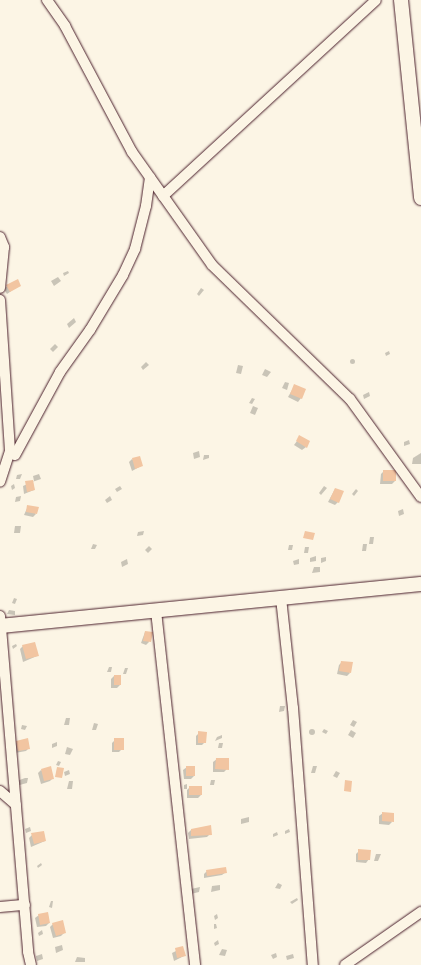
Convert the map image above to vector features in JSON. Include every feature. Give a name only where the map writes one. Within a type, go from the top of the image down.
[{"type":"street","points":[[47,0],[65,26],[132,152],[212,265],[350,399],[421,497]]},
{"type":"street","points":[[163,196],[376,0]]},
{"type":"street","points":[[401,0],[421,198]]},
{"type":"street","points":[[15,455],[60,372],[90,330],[123,274],[135,249],[146,206],[150,177]]},
{"type":"street","points":[[0,237],[4,247],[0,288]]},
{"type":"street","points":[[0,300],[10,451],[0,481]]},
{"type":"street","points":[[32,965],[24,905],[1,623],[421,584]]},
{"type":"street","points":[[281,598],[293,708],[313,965]]},
{"type":"street","points":[[156,610],[195,965]]},
{"type":"street","points":[[0,791],[16,805]]},
{"type":"street","points":[[0,907],[24,905]]},
{"type":"street","points":[[345,965],[421,912]]},
{"type":"building","points":[[18,279],[21,286],[10,292],[6,285]]},
{"type":"building","points":[[294,384],[306,389],[302,399],[290,394]]},
{"type":"building","points":[[299,435],[310,441],[307,448],[296,441]]},
{"type":"building","points":[[140,456],[143,466],[135,469],[132,458]]},
{"type":"building","points":[[383,470],[396,470],[396,481],[383,481]]},
{"type":"building","points":[[33,480],[35,490],[27,492],[25,481]]},
{"type":"building","points":[[335,488],[344,491],[339,503],[330,499]]},
{"type":"building","points":[[27,505],[39,507],[37,514],[26,512]]},
{"type":"building","points":[[305,531],[315,533],[313,540],[303,538]]},
{"type":"building","points":[[145,631],[153,632],[151,642],[143,641]]},
{"type":"building","points":[[35,642],[39,656],[26,659],[22,645]]},
{"type":"building","points":[[341,661],[353,662],[351,673],[339,671]]},
{"type":"building","points":[[114,675],[121,675],[121,685],[114,685]]},
{"type":"building","points":[[198,731],[207,732],[206,743],[198,743]]},
{"type":"building","points":[[28,738],[30,749],[18,751],[16,741]]},
{"type":"building","points":[[114,738],[124,738],[124,750],[114,750]]},
{"type":"building","points":[[216,758],[229,758],[229,770],[215,769]]},
{"type":"building","points":[[51,766],[54,779],[44,781],[41,769]]},
{"type":"building","points":[[186,766],[195,766],[195,776],[186,776]]},
{"type":"building","points":[[57,767],[64,768],[62,778],[55,777]]},
{"type":"building","points":[[345,780],[352,781],[351,792],[344,791]]},
{"type":"building","points":[[189,786],[202,786],[202,795],[189,795]]},
{"type":"building","points":[[382,812],[394,813],[394,822],[382,821]]},
{"type":"building","points":[[211,825],[212,835],[191,836],[191,829]]},
{"type":"building","points":[[44,831],[46,841],[34,844],[31,833]]},
{"type":"building","points":[[358,849],[371,850],[370,860],[358,860]]},
{"type":"building","points":[[226,867],[227,873],[207,876],[206,870]]},
{"type":"building","points":[[48,912],[50,923],[40,925],[38,914]]},
{"type":"building","points":[[63,920],[66,933],[56,936],[52,923]]},
{"type":"building","points":[[183,946],[186,956],[177,958],[175,948]]}]
